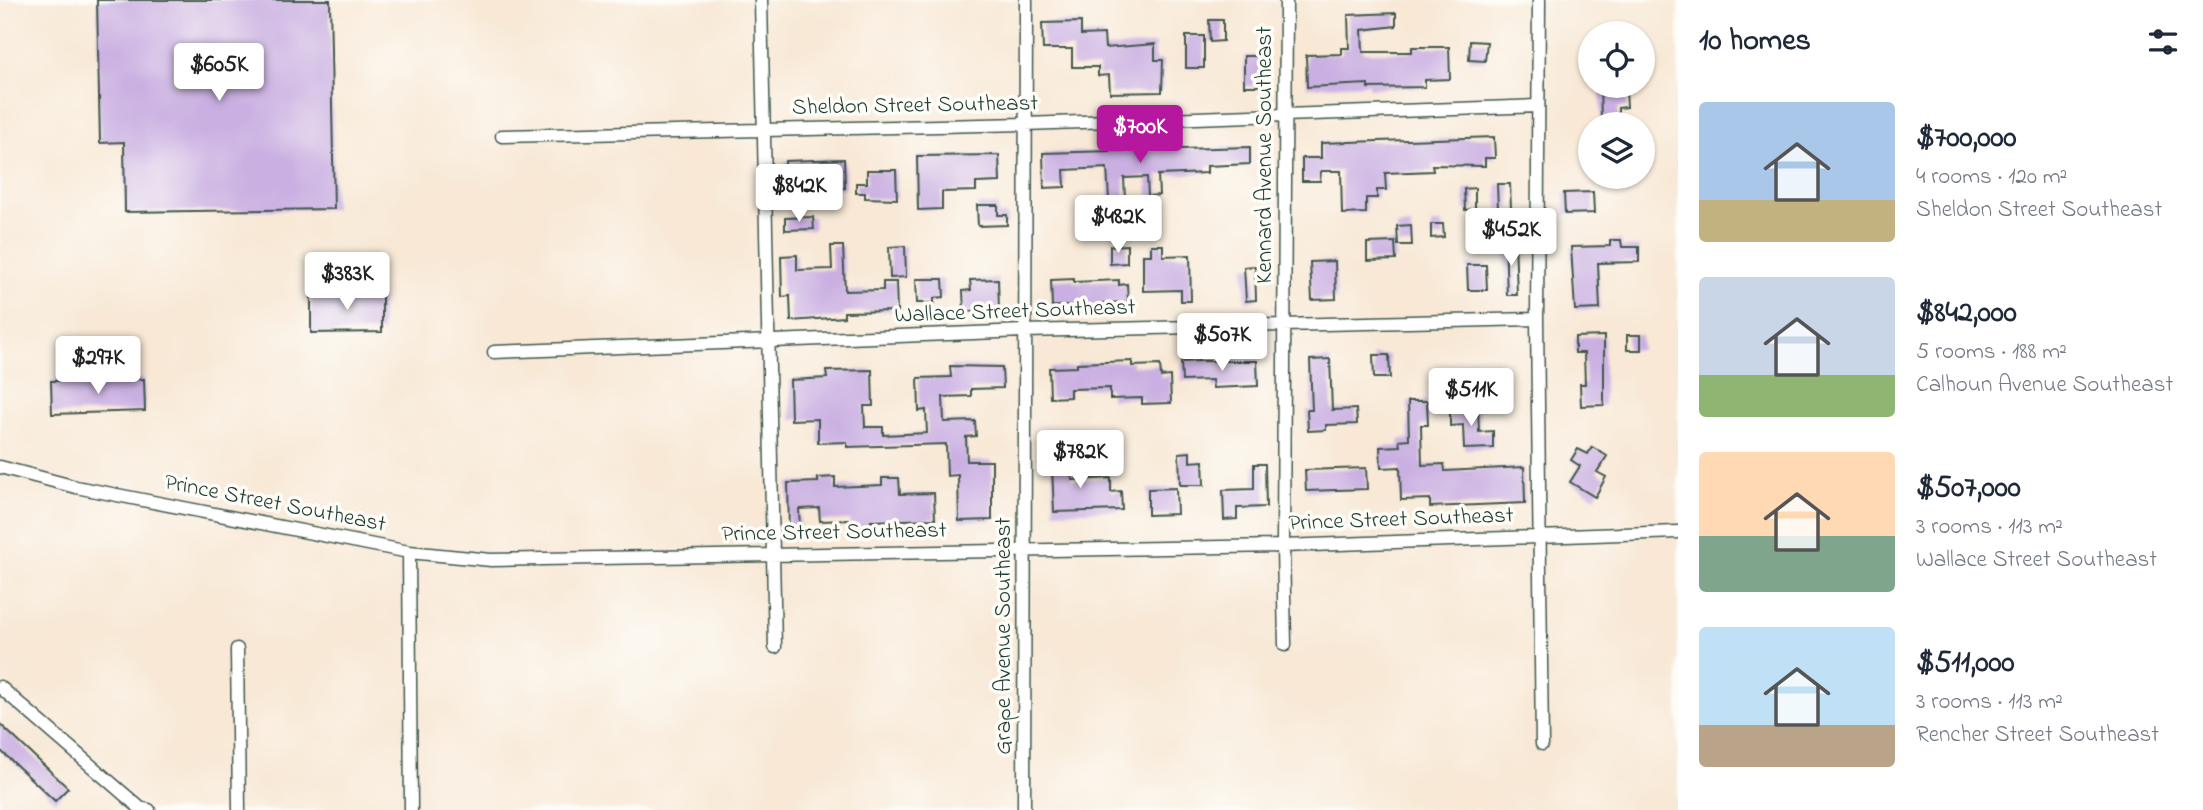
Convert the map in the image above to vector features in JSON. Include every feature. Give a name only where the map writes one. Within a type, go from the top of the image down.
[{"type":"street","points":[[761,0],[775,647]]},
{"type":"street","name":"Grape Avenue Southeast","points":[[1024,810],[1026,0]]},
{"type":"street","name":"Kennard Avenue Southeast","points":[[1285,645],[1283,545],[1286,0]]},
{"type":"street","points":[[1539,0],[1537,319],[1542,744]]},
{"type":"street","name":"Sheldon Street Southeast","points":[[502,136],[1025,124],[1538,106]]},
{"type":"street","name":"Wallace Street Southeast","points":[[494,352],[1024,331],[1537,319]]},
{"type":"street","name":"Prince Street Southeast","points":[[0,467],[76,487],[409,552],[511,560],[1283,545],[1678,532]]},
{"type":"street","points":[[409,552],[411,810]]},
{"type":"street","points":[[237,649],[239,810]]},
{"type":"street","points":[[0,687],[140,808],[149,810]]},
{"type":"building","points":[[97,0],[330,0],[334,209],[125,212],[124,142],[100,143]]},
{"type":"building","points":[[1396,13],[1396,26],[1362,30],[1363,52],[1412,52],[1412,47],[1449,47],[1450,79],[1425,80],[1425,87],[1368,88],[1368,84],[1307,87],[1306,55],[1342,54],[1342,48],[1349,48],[1348,15]]},
{"type":"building","points":[[1209,20],[1223,20],[1223,41],[1210,42]]},
{"type":"building","points":[[1081,22],[1081,35],[1104,34],[1105,48],[1155,44],[1155,60],[1163,60],[1162,92],[1110,93],[1109,75],[1098,76],[1098,67],[1072,67],[1072,49],[1043,49],[1042,23]]},
{"type":"building","points":[[1186,36],[1204,36],[1204,68],[1186,68]]},
{"type":"building","points":[[1470,41],[1487,42],[1485,61],[1469,60]]},
{"type":"building","points":[[1244,56],[1263,56],[1264,86],[1244,86]]},
{"type":"building","points":[[1600,98],[1626,98],[1627,107],[1618,108],[1618,112],[1601,112]]},
{"type":"building","points":[[1494,137],[1495,158],[1485,158],[1485,166],[1432,165],[1433,171],[1385,173],[1386,190],[1377,190],[1377,198],[1366,198],[1366,213],[1342,214],[1341,171],[1321,171],[1320,181],[1302,181],[1302,158],[1321,158],[1321,143]]},
{"type":"building","points":[[1250,147],[1250,164],[1207,166],[1207,173],[1158,175],[1159,195],[1148,196],[1147,177],[1124,178],[1125,198],[1109,199],[1107,168],[1064,170],[1065,187],[1044,188],[1043,153]]},
{"type":"building","points":[[999,155],[1000,182],[976,183],[976,191],[942,192],[942,209],[918,210],[917,156]]},
{"type":"building","points":[[844,159],[845,188],[794,191],[794,180],[785,180],[785,161]]},
{"type":"building","points":[[867,170],[896,170],[897,199],[865,198],[865,193],[856,193],[856,183],[867,183]]},
{"type":"building","points":[[1497,184],[1510,184],[1511,209],[1498,209]]},
{"type":"building","points":[[1475,188],[1475,209],[1465,210],[1464,189]]},
{"type":"building","points":[[1593,192],[1594,213],[1565,214],[1564,193]]},
{"type":"building","points":[[977,205],[998,205],[998,215],[1007,215],[1007,225],[978,226]]},
{"type":"building","points":[[1140,205],[1141,219],[1118,220],[1118,206]]},
{"type":"building","points":[[813,217],[814,229],[785,230],[785,218]]},
{"type":"building","points":[[1495,223],[1495,242],[1474,242],[1473,224]]},
{"type":"building","points":[[1431,224],[1443,224],[1444,237],[1431,238]]},
{"type":"building","points":[[1411,225],[1412,245],[1398,245],[1397,226]]},
{"type":"building","points":[[1505,240],[1515,240],[1517,295],[1507,295]]},
{"type":"building","points":[[1610,240],[1621,240],[1622,247],[1639,247],[1639,262],[1598,263],[1600,309],[1575,310],[1571,247],[1610,246]]},
{"type":"building","points":[[1395,242],[1396,260],[1367,261],[1367,243]]},
{"type":"building","points":[[1127,245],[1127,263],[1110,264],[1110,246]]},
{"type":"building","points":[[1151,245],[1163,245],[1163,256],[1190,255],[1191,301],[1181,301],[1181,290],[1143,291],[1143,255],[1151,255]]},
{"type":"building","points":[[831,246],[843,246],[845,291],[883,290],[883,282],[896,282],[897,311],[844,312],[844,317],[791,321],[790,296],[782,297],[781,256],[797,255],[797,270],[832,269]]},
{"type":"building","points":[[905,246],[906,277],[890,278],[889,247]]},
{"type":"building","points":[[1335,261],[1336,299],[1312,300],[1310,262]]},
{"type":"building","points":[[1467,265],[1486,265],[1487,290],[1468,290]]},
{"type":"building","points":[[1255,266],[1256,300],[1246,301],[1244,267]]},
{"type":"building","points":[[916,279],[943,279],[944,297],[934,298],[934,303],[917,303]]},
{"type":"building","points":[[998,279],[999,310],[964,312],[963,291],[971,290],[970,280]]},
{"type":"building","points":[[1074,279],[1074,282],[1119,280],[1119,285],[1127,284],[1128,302],[1099,303],[1099,307],[1052,306],[1051,280]]},
{"type":"building","points":[[382,292],[382,332],[311,333],[311,293]]},
{"type":"building","points":[[1627,335],[1641,335],[1641,350],[1627,350]]},
{"type":"building","points":[[1604,336],[1604,405],[1581,406],[1580,384],[1585,384],[1584,353],[1575,353],[1575,337]]},
{"type":"building","points":[[1373,355],[1389,355],[1390,378],[1374,378]]},
{"type":"building","points":[[1330,359],[1332,410],[1356,409],[1357,424],[1326,425],[1326,430],[1308,431],[1307,410],[1312,410],[1310,360]]},
{"type":"building","points":[[1132,361],[1132,366],[1160,365],[1161,377],[1170,376],[1171,403],[1142,404],[1142,398],[1110,399],[1110,388],[1070,389],[1070,397],[1050,398],[1049,368],[1077,367],[1077,363]]},
{"type":"building","points":[[1257,361],[1258,386],[1213,388],[1212,380],[1182,381],[1181,362]]},
{"type":"building","points":[[950,366],[1002,367],[1003,388],[971,389],[971,396],[943,397],[944,422],[975,421],[976,436],[966,437],[967,461],[992,461],[992,520],[959,521],[958,475],[947,476],[946,444],[847,447],[847,442],[818,443],[818,419],[791,420],[790,380],[827,378],[826,371],[872,370],[873,406],[864,406],[865,427],[883,427],[883,435],[927,433],[926,410],[919,411],[918,378],[951,377]]},
{"type":"building","points":[[144,379],[145,411],[52,414],[51,381]]},
{"type":"building","points":[[1408,401],[1427,401],[1428,425],[1421,425],[1422,465],[1444,464],[1445,471],[1524,467],[1525,503],[1430,507],[1430,499],[1401,500],[1400,467],[1381,468],[1380,447],[1400,446],[1399,440],[1409,439]]},
{"type":"building","points":[[1478,406],[1479,432],[1493,431],[1493,448],[1464,449],[1463,425],[1450,426],[1450,407]]},
{"type":"building","points":[[1592,447],[1607,456],[1597,472],[1606,477],[1595,497],[1570,482],[1580,466],[1571,460],[1578,449],[1588,454]]},
{"type":"building","points":[[1055,450],[1055,467],[1071,466],[1072,480],[1111,478],[1111,492],[1121,491],[1122,510],[1054,512],[1052,467],[1041,467],[1041,451]]},
{"type":"building","points":[[1190,452],[1190,462],[1203,461],[1204,485],[1180,485],[1179,453]]},
{"type":"building","points":[[1254,464],[1265,464],[1266,507],[1237,508],[1237,519],[1224,520],[1223,490],[1254,489]]},
{"type":"building","points":[[1366,468],[1367,489],[1306,491],[1305,470]]},
{"type":"building","points":[[835,477],[835,487],[882,485],[882,478],[899,478],[900,494],[934,493],[935,519],[871,521],[872,528],[850,529],[850,520],[820,521],[819,508],[799,509],[800,530],[789,530],[788,483],[818,482],[818,478]]},
{"type":"building","points":[[1176,488],[1177,514],[1148,515],[1148,489]]},
{"type":"building","points":[[0,724],[68,788],[55,801],[0,750]]}]
